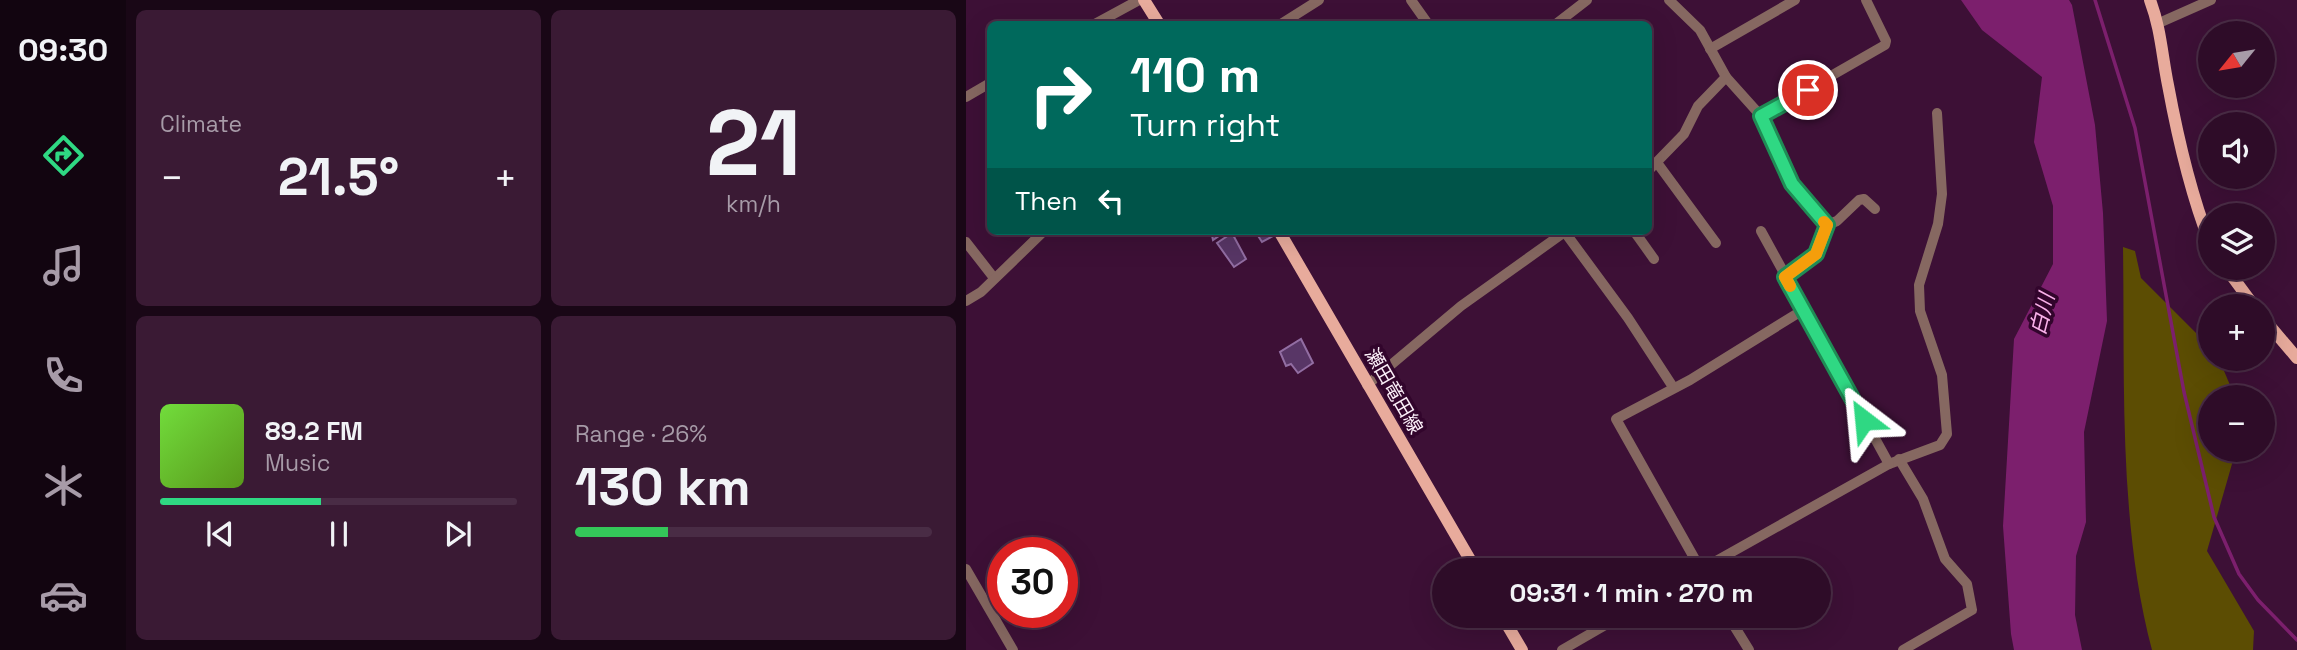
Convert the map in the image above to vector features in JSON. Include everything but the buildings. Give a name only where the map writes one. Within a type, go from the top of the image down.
[{"type":"main road","points":[[1142,0],[1157,21]]},
{"type":"main road","points":[[2150,0],[2159,23],[2186,178],[2198,210]]},
{"type":"main road","name":"瀬田竜田線","points":[[1281,235],[1469,558]]},
{"type":"main road","points":[[2275,332],[2297,358]]},
{"type":"main road","points":[[1509,628],[1522,650]]},
{"type":"street","points":[[1101,21],[1142,0]]},
{"type":"street","points":[[1286,21],[1319,0]]},
{"type":"street","points":[[1411,0],[1425,21]]},
{"type":"street","points":[[1560,21],[1587,0]]},
{"type":"street","points":[[1669,0],[1700,30],[1726,77],[1761,116],[1792,184],[1827,225]]},
{"type":"street","points":[[1710,49],[1795,0]]},
{"type":"street","points":[[1761,116],[1885,46],[1886,41],[1866,0]]},
{"type":"street","points":[[2159,23],[2211,0]]},
{"type":"street","points":[[1716,243],[1653,168],[1684,134],[1698,106],[1726,77]]},
{"type":"street","points":[[966,97],[987,85]]},
{"type":"street","points":[[1722,558],[1894,461],[1940,445],[1947,434],[1942,375],[1920,311],[1919,285],[1938,224],[1942,194],[1937,113]]},
{"type":"street","points":[[1785,277],[1816,254],[1827,225],[1837,221],[1859,200],[1864,199],[1875,209]]},
{"type":"street","points":[[1761,230],[1802,310],[1894,461],[1923,499],[1945,559],[1967,584],[1972,610],[1903,650]]},
{"type":"street","points":[[966,301],[981,292],[1040,235]]},
{"type":"street","points":[[1367,385],[1461,306],[1559,235]]},
{"type":"street","points":[[1568,235],[1628,318],[1673,387]]},
{"type":"street","points":[[1637,235],[1654,259]]},
{"type":"street","points":[[966,242],[994,278]]},
{"type":"street","points":[[1694,558],[1616,419],[1802,310]]},
{"type":"street","points":[[966,569],[1013,650]]},
{"type":"street","points":[[1562,650],[1600,628]]},
{"type":"street","points":[[1735,628],[1749,650]]},
{"type":"shaded area","points":[[2123,247],[2135,251],[2141,278],[2198,335],[2198,371],[2224,371],[2230,385],[2198,385],[2198,462],[2233,462],[2207,551],[2254,631],[2253,650],[2152,650],[2133,552],[2124,399]]},
{"type":"water","name":"白川","points":[[1961,0],[2069,0],[2095,125],[2103,213],[2107,321],[2084,432],[2086,522],[2076,556],[2075,615],[2082,650],[2014,650],[2011,634],[2003,526],[2014,339],[2053,264],[2053,206],[2034,142],[2042,77],[1982,30]]},
{"type":"waterway","points":[[2095,0],[2135,128],[2184,392],[2214,517],[2239,574],[2258,600],[2297,640]]},
{"type":"slow traffic","points":[[1790,286],[1785,277],[1816,254],[1827,225],[1824,222]]},
{"type":"route","points":[[1808,90],[1761,116],[1792,184],[1827,225],[1816,254],[1785,277],[1864,420]]}]
